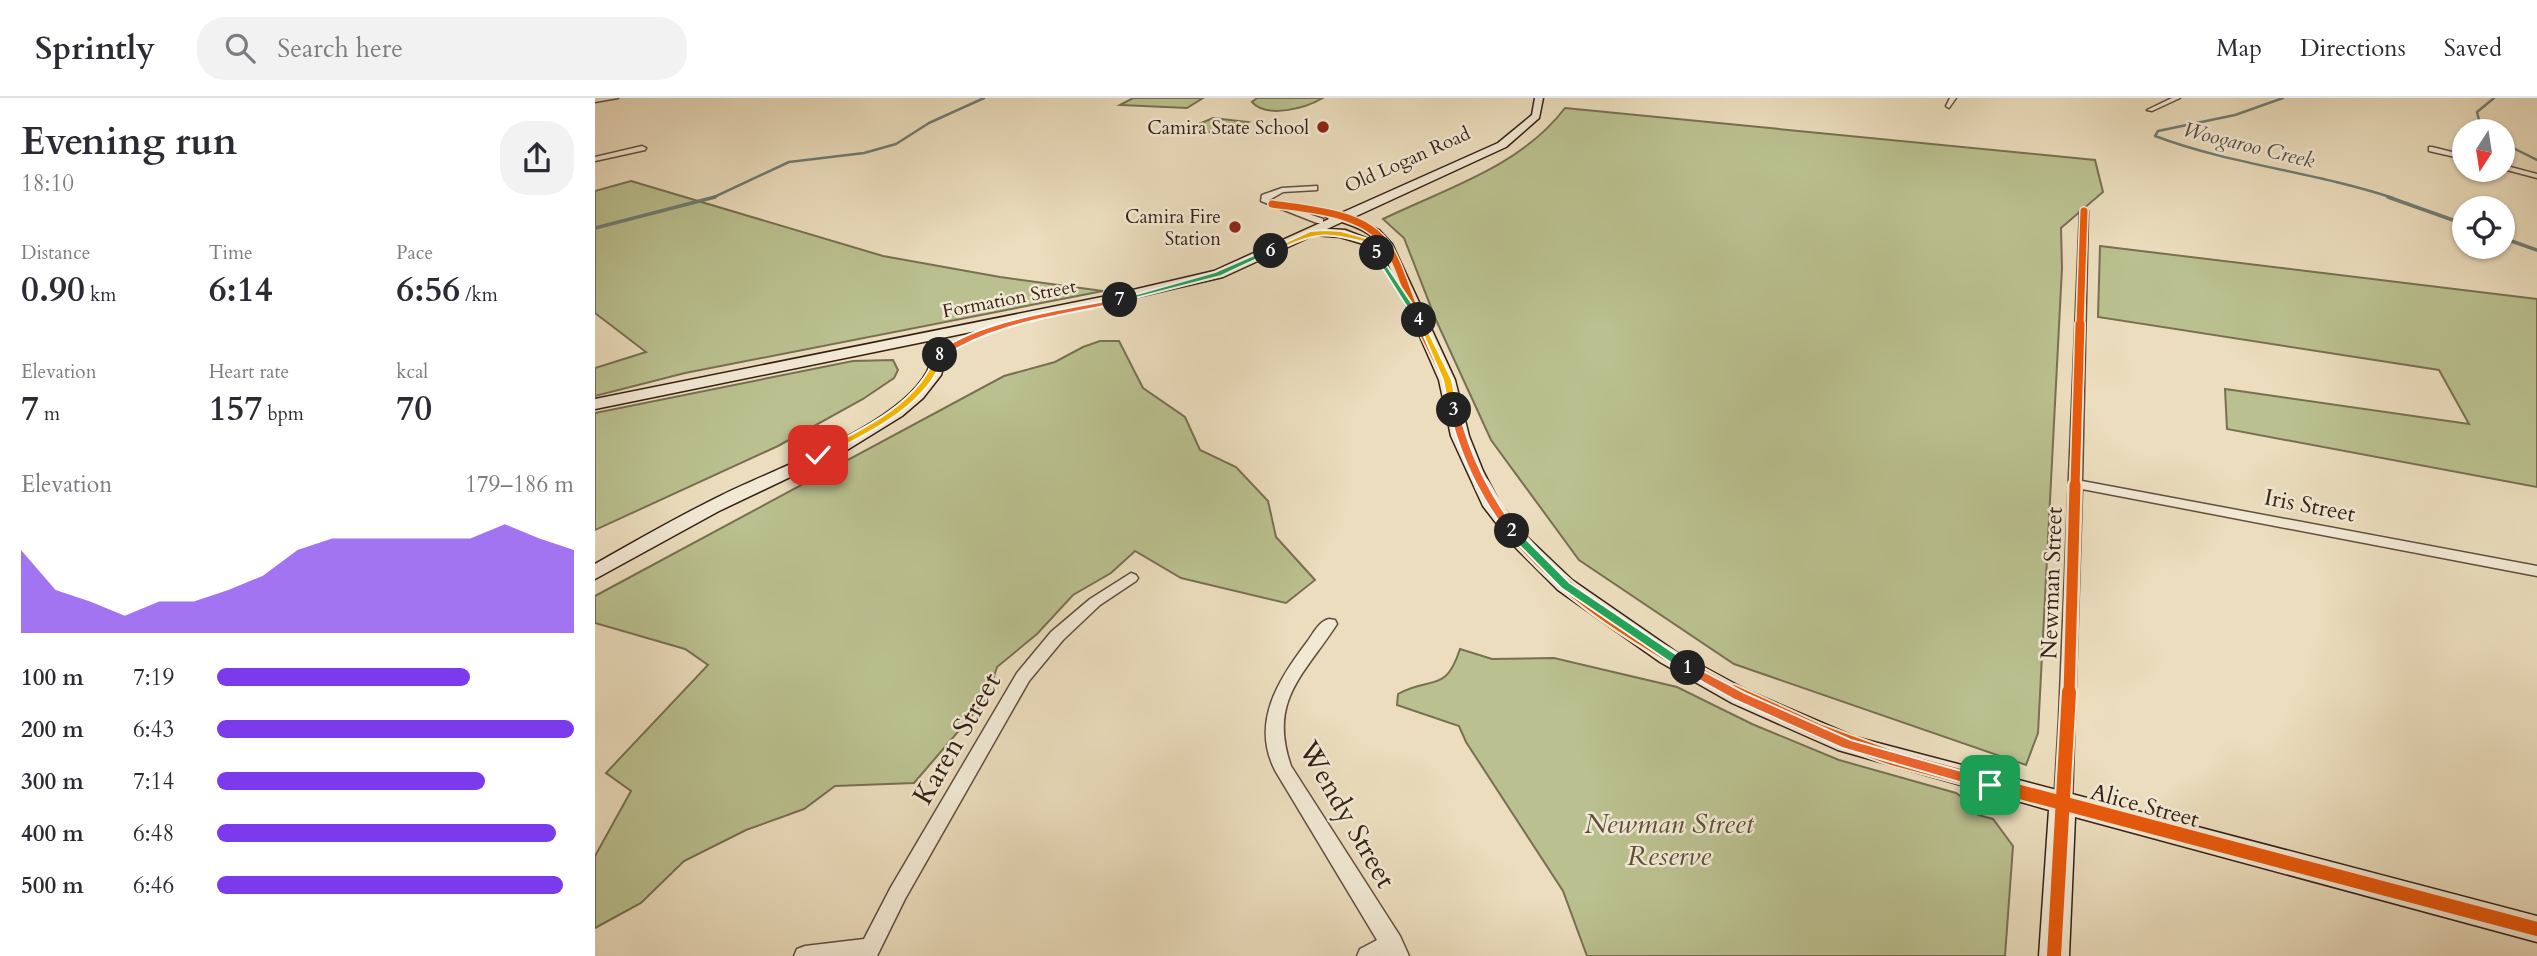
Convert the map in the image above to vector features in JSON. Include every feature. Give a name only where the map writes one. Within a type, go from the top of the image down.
[{"type":"street","points":[[595,100],[615,98]]},
{"type":"street","name":"Old Logan Road","points":[[1327,222],[1501,140],[1525,116],[1530,106],[1529,98]]},
{"type":"street","name":"Old Logan Road","points":[[1327,222],[1412,187],[1502,145],[1536,116],[1539,98]]},
{"type":"street","points":[[2150,110],[2177,98]]},
{"type":"street","points":[[595,159],[642,148]]},
{"type":"street","points":[[2432,149],[2452,155]]},
{"type":"street","points":[[2515,170],[2537,176]]},
{"type":"street","name":"Old Logan Road","points":[[1369,235],[1364,220],[1366,215],[1412,187]]},
{"type":"street","points":[[1314,188],[1282,190],[1265,197],[1265,201],[1369,235]]},
{"type":"street","name":"Newman Street","points":[[2054,956],[2057,856],[2068,718],[2084,211]]},
{"type":"street","points":[[1327,222],[1341,233],[1369,235]]},
{"type":"street","name":"Formation Street","points":[[595,404],[1186,283],[1218,274],[1327,222]]},
{"type":"street","name":"Formation Street","points":[[933,334],[955,326],[1171,280],[1224,263],[1327,222]]},
{"type":"street","name":"Alice Street","points":[[1369,235],[1390,278],[1412,306],[1447,380],[1460,436],[1492,506],[1520,541],[1565,585],[1668,657],[1740,697],[1813,730],[1892,758],[2537,929]]},
{"type":"street","points":[[595,573],[667,530],[861,434],[897,411],[918,393],[932,378],[938,357],[947,347],[963,339],[1007,325],[1186,283]]},
{"type":"street","points":[[933,334],[938,357]]},
{"type":"street","points":[[884,344],[913,346],[938,357]]},
{"type":"street","name":"Iris Street","points":[[2074,484],[2537,571]]},
{"type":"street","name":"Karen Street","points":[[867,952],[898,893],[1023,677],[1057,636],[1095,602],[1131,578]]},
{"type":"street","name":"Wendy Street","points":[[1329,624],[1286,689],[1276,711],[1273,738],[1282,767],[1395,950]]},
{"type":"street","points":[[1368,956],[1395,950]]},
{"type":"street","points":[[805,956],[867,952]]},
{"type":"green space","points":[[1133,98],[1203,98],[1187,108],[1120,105]]},
{"type":"green space","points":[[1257,98],[1323,98],[1297,108],[1277,111],[1259,107],[1252,102]]},
{"type":"green space","points":[[1565,108],[2095,160],[2103,192],[2061,228],[2062,268],[2038,733],[2026,765],[1734,664],[1579,560],[1491,440],[1436,320],[1404,238],[1383,219],[1505,161],[1527,146]]},
{"type":"green space","points":[[1213,118],[1248,122],[1223,134],[1187,129]]},
{"type":"green space","points":[[631,181],[883,256],[1000,277],[1103,291],[685,373],[595,396],[595,368],[646,352],[595,313],[595,191]]},
{"type":"green space","points":[[2100,246],[2537,299],[2537,487],[2227,429],[2225,389],[2469,424],[2439,370],[2098,317]]},
{"type":"green space","points":[[1100,341],[1119,341],[1143,388],[1185,417],[1200,450],[1236,467],[1268,501],[1276,537],[1315,580],[1286,603],[1181,578],[1135,551],[1111,573],[1073,595],[1037,634],[997,667],[987,698],[914,783],[835,786],[804,809],[746,830],[684,861],[641,903],[595,928],[595,856],[631,791],[606,773],[708,665],[685,649],[595,623],[595,596],[1004,376],[1055,362]]},
{"type":"green space","points":[[893,360],[898,370],[894,378],[863,399],[778,446],[595,530],[595,413],[853,361]]},
{"type":"green space","name":"Newman Street Reserve","points":[[1460,649],[1492,659],[1554,658],[1677,687],[1752,724],[1839,760],[1956,793],[1972,804],[1978,815],[1993,819],[2013,846],[2005,956],[1587,956],[1563,891],[1466,742],[1459,726],[1397,705],[1398,694],[1410,688],[1436,682],[1449,673]]},
{"type":"waterway","points":[[713,197],[789,162],[864,153],[896,144],[929,123],[984,98]]},
{"type":"waterway","name":"Woogaroo Creek","points":[[2283,98],[2235,115],[2158,131],[2155,136],[2214,154],[2334,181],[2393,198]]},
{"type":"waterway","name":"Woogaroo Creek","points":[[2479,119],[2477,112],[2494,98]]},
{"type":"waterway","name":"Woogaroo Creek","points":[[2515,149],[2537,160]]},
{"type":"waterway","points":[[595,228],[713,197]]},
{"type":"waterway","name":"Woogaroo Creek","points":[[2388,197],[2452,220]]},
{"type":"waterway","name":"Woogaroo Creek","points":[[2515,242],[2537,250]]},
{"type":"cycle path","points":[[1272,204],[1342,217],[1368,227],[1384,240],[1398,267],[1415,315],[1448,381],[1457,424],[1472,465],[1492,503],[1509,527],[1538,561],[1573,590],[1643,639],[1711,680],[1818,731],[1892,758],[2537,929]]},
{"type":"cycle path","points":[[2054,956],[2068,718],[2084,211]]},
{"type":"place","name":"Camira State School","points":[[1323,127]]},
{"type":"place","name":"Camira Fire Station","points":[[1235,227]]},
{"type":"route","points":[[818,455],[861,434],[897,411],[932,378],[938,357],[947,347],[963,339],[1007,325],[1108,303],[1218,274],[1312,232],[1341,233],[1358,237],[1370,242],[1390,278],[1412,306],[1447,380],[1460,436],[1492,506],[1520,541],[1565,585],[1668,657],[1740,697],[1847,744],[1990,785]]}]
